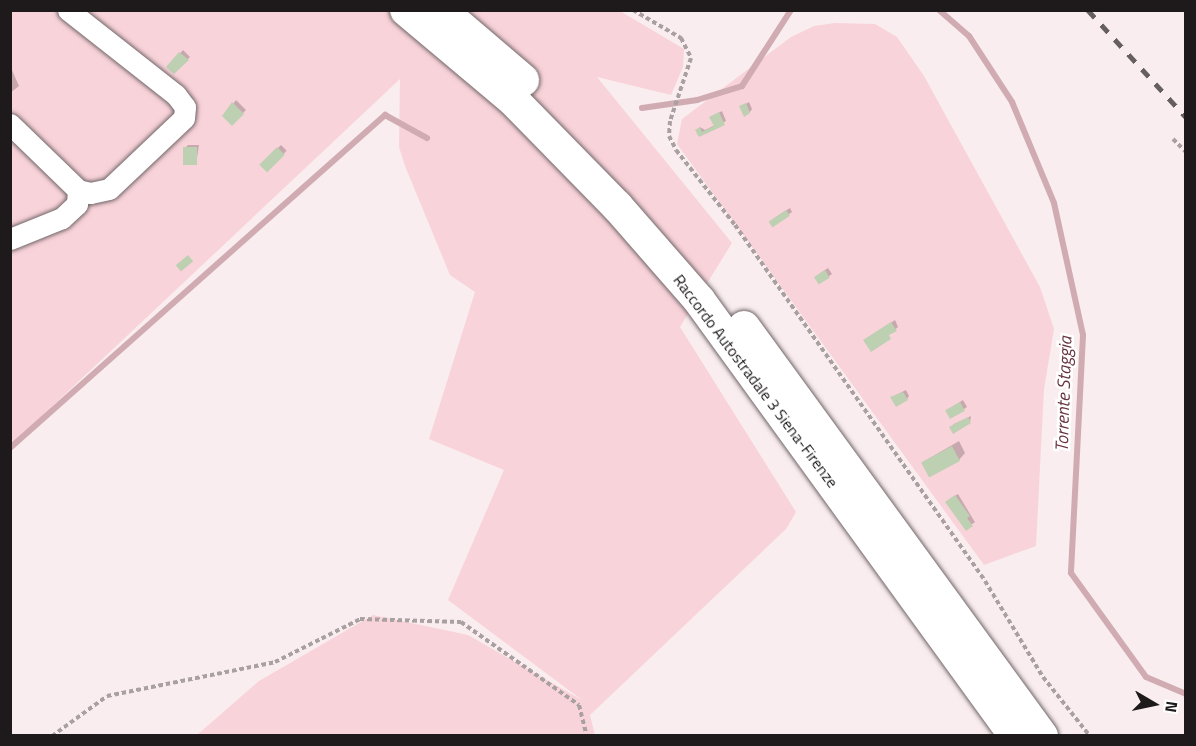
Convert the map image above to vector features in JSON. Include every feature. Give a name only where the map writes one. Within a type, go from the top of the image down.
[{"type":"highway","name":"Raccordo Autostradale 3 Siena-Firenze","points":[[406,10],[514,101],[617,206],[699,300],[1015,735]]},
{"type":"highway","name":"Raccordo Autostradale 3 Siena-Firenze","points":[[441,10],[525,82],[714,285],[1042,735]]},
{"type":"lane","points":[[10,124],[78,190],[90,193],[109,189],[184,118],[185,107],[176,95],[68,10]]},
{"type":"lane","points":[[10,238],[62,218],[77,204],[78,190]]},
{"type":"path","points":[[633,10],[681,38],[691,58],[670,121],[669,136],[676,150],[735,225],[985,581],[1043,677],[1090,735]]},
{"type":"path","points":[[1173,139],[1185,152]]},
{"type":"path","points":[[52,735],[107,696],[275,662],[360,619],[461,622],[579,705],[587,735]]},
{"type":"shaded area","points":[[11,11],[620,11],[684,49],[683,67],[671,95],[597,77],[732,243],[680,327],[796,512],[786,529],[590,715],[595,735],[197,735],[259,681],[373,615],[468,635],[582,700],[448,600],[504,470],[429,439],[475,292],[450,275],[405,166],[399,147],[400,79],[11,445]]},
{"type":"shaded area","points":[[835,23],[875,24],[897,37],[924,76],[1040,287],[1054,329],[1044,389],[1036,546],[984,565],[677,144],[682,119],[791,37],[814,26]]},
{"type":"building","points":[[179,52],[189,60],[174,74],[166,67]]},
{"type":"building","points":[[232,102],[244,114],[232,126],[222,116]]},
{"type":"building","points":[[746,103],[750,113],[744,117],[739,106]]},
{"type":"building","points":[[719,112],[725,125],[699,137],[695,130],[700,127],[702,132],[714,126],[709,117]]},
{"type":"building","points":[[183,147],[197,147],[197,165],[183,165]]},
{"type":"building","points":[[277,147],[285,155],[267,172],[259,165]]},
{"type":"building","points":[[786,210],[790,216],[773,228],[769,222]]},
{"type":"building","points":[[188,255],[193,261],[181,271],[176,265]]},
{"type":"building","points":[[825,270],[830,278],[819,285],[814,277]]},
{"type":"building","points":[[891,322],[897,331],[889,335],[891,339],[871,352],[863,340]]},
{"type":"building","points":[[903,392],[908,400],[896,407],[890,397]]},
{"type":"building","points":[[960,402],[965,411],[950,419],[945,410]]},
{"type":"building","points":[[968,417],[971,423],[953,434],[949,427]]},
{"type":"building","points":[[952,446],[960,461],[929,477],[921,462]]},
{"type":"building","points":[[955,495],[970,516],[967,518],[973,526],[966,531],[945,502]]},
{"type":"waterway","points":[[642,108],[697,100],[742,86],[791,10]]},
{"type":"waterway","name":"Torrente Staggia","points":[[939,10],[969,36],[1012,102],[1054,203],[1083,335],[1071,573],[1146,677],[1186,694]]},
{"type":"waterway","points":[[10,448],[385,115],[427,138]]},
{"type":"railway","points":[[1088,10],[1186,117]]}]
